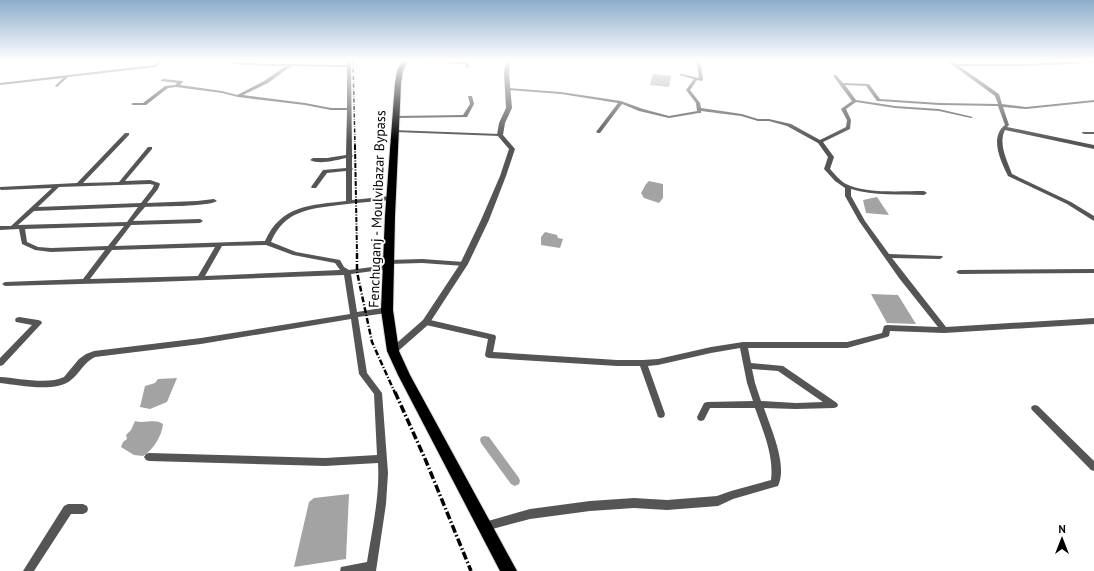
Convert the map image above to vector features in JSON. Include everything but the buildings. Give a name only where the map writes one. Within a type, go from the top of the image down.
[{"type":"highway","name":"Fenchuganj - Moulvibazar Bypass","points":[[398,88],[391,198],[387,310],[393,351],[404,376],[509,571]]},
{"type":"street","points":[[133,104],[144,104],[166,88]]},
{"type":"street","points":[[189,88],[331,109],[348,108]]},
{"type":"street","points":[[238,96],[255,88]]},
{"type":"street","points":[[348,88],[350,156],[349,202]]},
{"type":"street","points":[[690,88],[688,90],[698,104],[699,109]]},
{"type":"street","points":[[845,88],[855,101],[895,108],[939,110],[971,117]]},
{"type":"street","points":[[870,88],[879,100],[940,104],[1001,105],[1026,108],[1094,101]]},
{"type":"street","points":[[988,88],[997,94],[1007,124],[1003,128],[998,140],[1010,175],[1069,203],[1094,219]]},
{"type":"street","points":[[507,89],[561,93],[621,102],[641,110],[669,116],[699,112],[699,109]]},
{"type":"street","points":[[500,135],[503,122],[509,110],[510,95],[507,89]]},
{"type":"street","points":[[396,117],[465,116],[472,104],[470,97]]},
{"type":"street","points":[[820,142],[848,128],[849,120],[843,109],[855,101]]},
{"type":"street","points":[[598,132],[621,102]]},
{"type":"street","points":[[699,109],[742,115],[758,120],[769,120],[789,125],[820,142],[831,157],[827,169],[836,179],[848,187],[866,190],[924,193]]},
{"type":"street","points":[[1003,128],[1094,147]]},
{"type":"street","points":[[393,351],[426,322],[464,264],[485,220],[512,149],[500,135],[395,131]]},
{"type":"street","points":[[1084,133],[1094,133]]},
{"type":"street","points":[[78,185],[127,134]]},
{"type":"street","points":[[120,184],[150,148]]},
{"type":"street","points":[[313,160],[328,160],[350,156]]},
{"type":"street","points":[[314,187],[325,171],[350,169]]},
{"type":"street","points":[[1,188],[150,182],[157,184],[143,205],[85,281]]},
{"type":"street","points":[[13,227],[57,186]]},
{"type":"street","points":[[848,187],[848,196],[887,256],[944,330]]},
{"type":"street","points":[[267,243],[277,224],[292,213],[310,207],[391,198]]},
{"type":"street","points":[[33,209],[197,203],[214,201]]},
{"type":"street","points":[[0,228],[200,221]]},
{"type":"street","points":[[22,227],[24,243],[37,249],[51,250],[267,243],[295,254],[338,261],[341,268],[347,272],[363,374],[378,393],[382,459],[381,504],[372,569],[345,571]]},
{"type":"street","points":[[200,278],[220,244]]},
{"type":"street","points":[[887,256],[940,257]]},
{"type":"street","points":[[5,284],[347,272],[388,264],[435,261],[464,264]]},
{"type":"street","points":[[959,272],[1094,271]]},
{"type":"street","points":[[0,380],[54,384],[66,380],[86,357],[94,354],[201,341],[387,310]]},
{"type":"street","points":[[0,363],[38,323],[19,320]]},
{"type":"street","points":[[426,322],[492,337],[489,355],[618,363],[643,363],[658,362],[711,350],[743,345],[844,346],[886,334],[887,328],[944,330],[1094,321]]},
{"type":"street","points":[[485,526],[530,514],[590,506],[634,504],[668,505],[718,501],[731,495],[775,483],[777,469],[772,444],[758,404],[747,366],[743,345]]},
{"type":"street","points":[[643,363],[661,414]]},
{"type":"street","points":[[702,417],[708,405],[834,405],[780,368],[747,366]]},
{"type":"street","points":[[1035,408],[1094,467]]},
{"type":"street","points":[[149,457],[325,462],[382,459]]},
{"type":"street","points":[[28,571],[68,509],[83,509]]},
{"type":"shaded area","points":[[649,181],[663,184],[663,198],[659,203],[644,198],[641,193]]},
{"type":"shaded area","points":[[877,197],[889,215],[866,213],[863,200]]},
{"type":"shaded area","points":[[545,232],[557,235],[558,238],[563,239],[560,248],[541,245],[541,237]]},
{"type":"shaded area","points":[[871,294],[898,295],[916,324],[887,323]]},
{"type":"shaded area","points":[[177,378],[167,402],[150,409],[140,407],[145,386],[155,383],[158,379]]},
{"type":"shaded area","points":[[135,421],[157,421],[163,424],[161,433],[156,442],[143,456],[134,455],[121,447],[123,442],[127,439],[126,435],[131,430]]},
{"type":"shaded area","points":[[349,494],[346,559],[294,567],[309,502],[314,498]]},
{"type":"waterway","points":[[485,440],[515,481]]},
{"type":"railway","points":[[354,88],[355,146]]},
{"type":"railway","points":[[355,145],[357,254]]},
{"type":"railway","points":[[357,254],[357,272],[372,342],[395,393]]},
{"type":"railway","points":[[395,392],[426,461],[471,571]]}]
